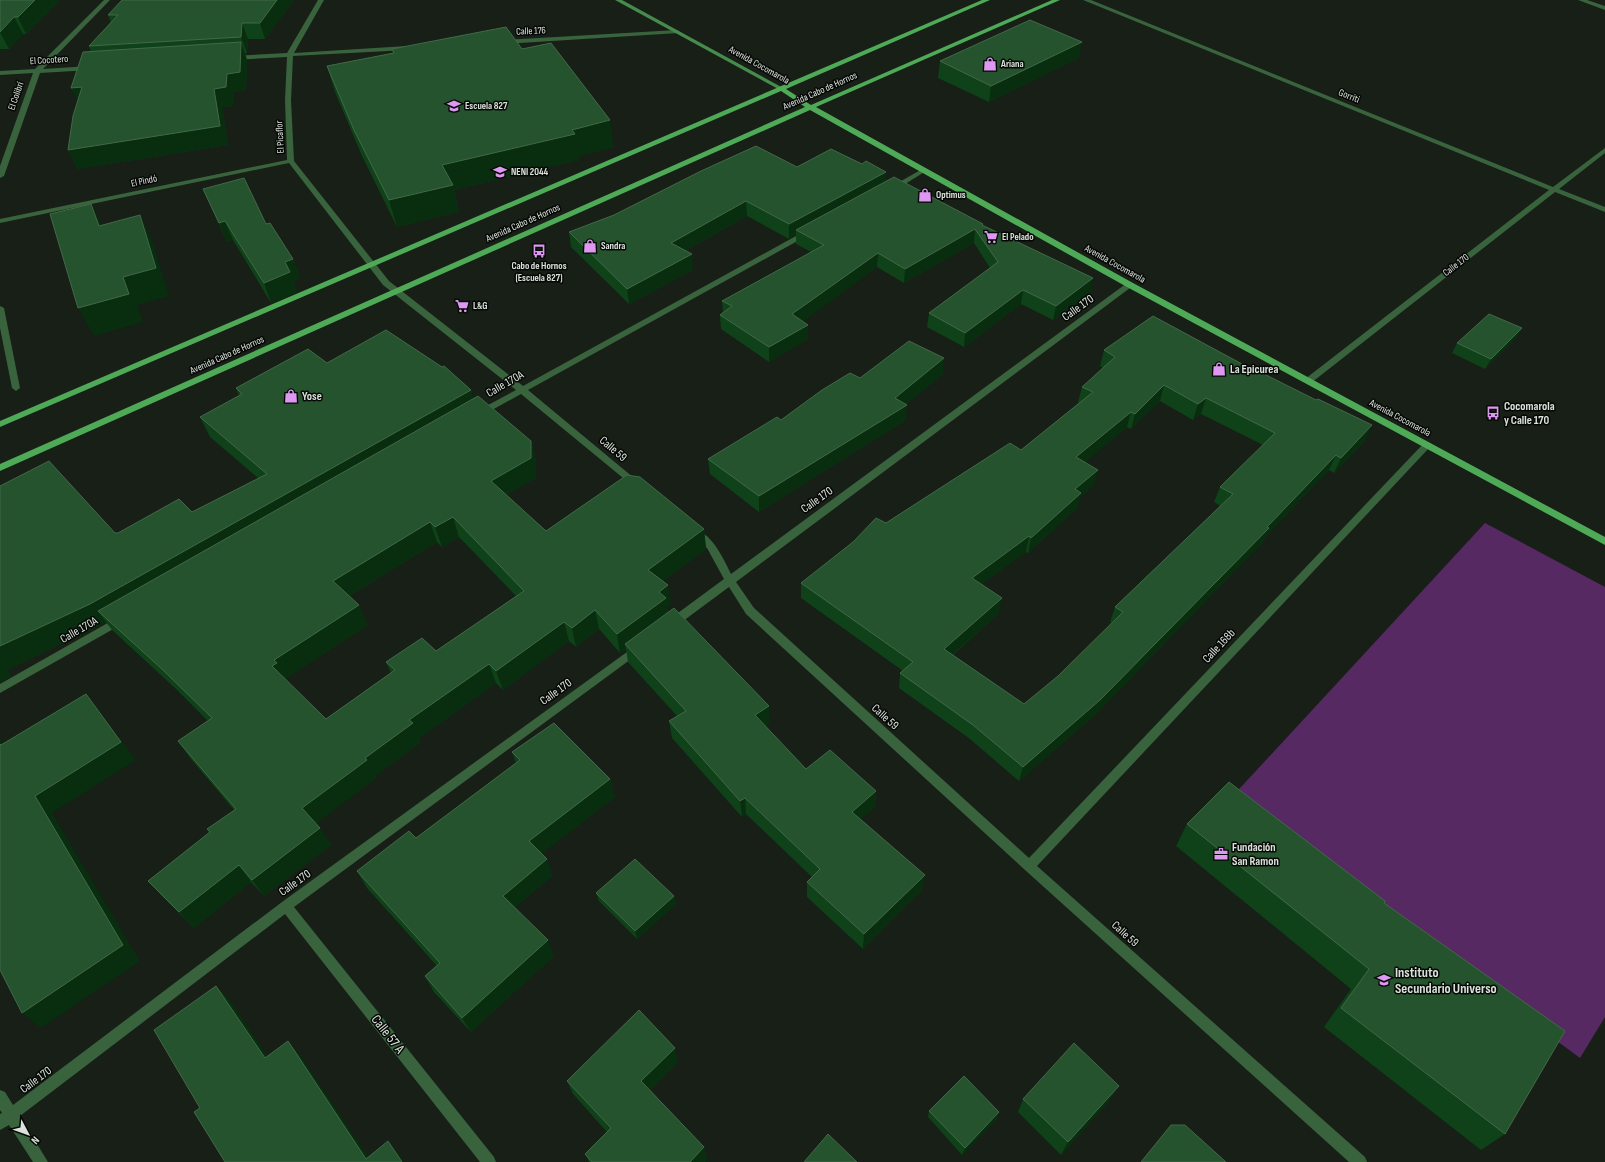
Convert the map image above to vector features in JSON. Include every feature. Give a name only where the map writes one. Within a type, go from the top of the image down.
[{"type":"main road","name":"Avenida Cocomarola","points":[[618,0],[782,89],[811,107],[1130,285],[1605,541]]},
{"type":"main road","name":"Avenida Cabo de Hornos","points":[[0,424],[986,0]]},
{"type":"main road","name":"Avenida Cabo de Hornos","points":[[0,468],[811,107],[1057,0]]},
{"type":"street","name":"El Colibrí","points":[[0,176],[37,71],[107,0]]},
{"type":"street","name":"El Picaflor","points":[[321,0],[290,54],[288,100],[291,161],[370,264],[386,283],[398,290]]},
{"type":"street","name":"Gorriti","points":[[1086,0],[1605,210]]},
{"type":"street","points":[[1581,0],[1605,8]]},
{"type":"street","name":"Calle 176","points":[[497,43],[677,32]]},
{"type":"street","points":[[227,58],[418,47]]},
{"type":"street","name":"El Cocotero","points":[[0,73],[100,67]]},
{"type":"street","name":"Calle 170","points":[[1308,381],[1605,150]]},
{"type":"street","name":"El Pindó","points":[[0,221],[291,161]]},
{"type":"street","points":[[883,193],[924,170]]},
{"type":"street","name":"Calle 170A","points":[[473,416],[813,231]]},
{"type":"street","name":"Calle 170","points":[[659,633],[1130,285]]},
{"type":"street","name":"Calle 59","points":[[398,290],[643,490]]},
{"type":"street","points":[[0,308],[16,388]]},
{"type":"street","name":"Calle 168b","points":[[1029,866],[1427,445]]},
{"type":"street","name":"Calle 59","points":[[686,526],[710,546],[730,581],[750,611],[1029,866],[1360,1162]]},
{"type":"street","name":"Calle 170A","points":[[0,690],[130,614]]},
{"type":"street","name":"Calle 170","points":[[0,1123],[286,906],[646,642]]},
{"type":"street","name":"Calle 57 A","points":[[286,906],[489,1162]]},
{"type":"street","points":[[0,1096],[41,1162]]},
{"type":"shaded area","points":[[1485,523],[1605,587],[1605,1017],[1580,1058],[1229,800]]},
{"type":"building","points":[[0,0],[35,0],[18,17],[14,17],[0,32]]},
{"type":"building","points":[[122,0],[277,0],[260,23],[242,23],[241,37],[89,46],[118,15],[108,15]]},
{"type":"building","points":[[1030,20],[1082,42],[991,86],[940,61]]},
{"type":"building","points":[[506,27],[522,49],[551,43],[610,120],[572,130],[575,134],[442,165],[453,185],[389,200],[354,130],[327,66],[394,53],[392,49]]},
{"type":"building","points":[[241,42],[240,72],[227,74],[226,87],[214,89],[220,126],[68,150],[73,116],[82,87],[71,88],[83,52]]},
{"type":"building","points":[[756,146],[797,167],[831,149],[862,164],[866,161],[886,172],[789,224],[746,201],[671,243],[692,254],[627,289],[569,232],[614,215],[701,171]]},
{"type":"building","points":[[894,177],[983,224],[982,225],[1093,278],[1056,306],[1023,290],[965,333],[929,313],[998,262],[975,229],[905,269],[878,253],[792,314],[808,325],[769,347],[720,315],[732,306],[722,301],[824,245],[796,230]]},
{"type":"building","points":[[244,178],[266,224],[270,223],[293,259],[285,262],[290,272],[264,283],[225,221],[219,223],[203,189]]},
{"type":"building","points":[[91,204],[99,226],[140,215],[156,268],[123,277],[129,294],[78,308],[50,214]]},
{"type":"building","points":[[1489,314],[1522,328],[1491,359],[1457,343]]},
{"type":"building","points":[[1153,316],[1255,371],[1256,370],[1316,400],[1318,399],[1372,425],[1341,458],[1336,455],[1267,527],[1269,528],[1100,700],[1023,767],[973,725],[900,673],[913,662],[801,583],[853,542],[876,518],[886,523],[1010,443],[1021,450],[1093,392],[1082,387],[1115,357],[1104,350]],"holes":[[[1164,385],[1198,404],[1206,398],[1275,433],[1220,487],[1233,494],[1115,607],[1123,612],[1058,676],[1024,704],[944,649],[1002,598],[972,578],[1029,536],[1031,538],[1081,493],[1075,489],[1098,470],[1076,457],[1131,412],[1135,414]]]},
{"type":"building","points":[[386,330],[442,367],[444,366],[471,390],[90,604],[0,646],[0,486],[49,461],[115,533],[118,533],[179,499],[192,512],[267,474],[200,417],[242,394],[236,388],[308,349],[327,363]]},
{"type":"building","points":[[909,341],[944,358],[895,398],[907,405],[759,496],[708,459],[777,417],[781,420],[822,390],[850,373],[860,378]]},
{"type":"building","points":[[478,396],[531,441],[531,458],[491,481],[546,531],[627,475],[640,477],[704,529],[648,570],[668,585],[659,592],[666,598],[617,634],[595,610],[572,628],[564,622],[496,671],[489,664],[409,720],[413,723],[365,758],[367,760],[302,808],[320,828],[252,880],[239,865],[179,912],[148,881],[210,832],[207,829],[236,809],[178,741],[212,718],[163,670],[98,611]],"holes":[[[453,517],[524,591],[436,651],[422,638],[386,662],[395,670],[326,719],[272,666],[277,663],[274,660],[359,605],[333,581],[430,522],[435,527]]]},
{"type":"building","points":[[674,608],[769,706],[755,715],[806,769],[830,750],[876,791],[852,812],[925,875],[864,934],[807,882],[820,869],[745,798],[740,801],[669,721],[686,711],[625,644]]},
{"type":"building","points":[[86,694],[121,742],[35,796],[123,945],[22,1013],[0,970],[0,744],[1,745]]},
{"type":"building","points":[[554,723],[610,779],[529,841],[547,859],[503,896],[548,940],[462,1018],[425,976],[440,963],[357,871],[409,831],[416,838],[520,760],[512,752]]},
{"type":"building","points":[[1229,782],[1385,901],[1384,903],[1565,1031],[1505,1134],[1341,1008],[1369,969],[1187,824]]},
{"type":"building","points":[[635,859],[674,896],[635,931],[596,893]]},
{"type":"building","points":[[216,986],[265,1058],[288,1041],[366,1159],[388,1141],[402,1162],[225,1162],[194,1112],[200,1108],[154,1030]]},
{"type":"building","points":[[639,1010],[675,1048],[641,1081],[704,1147],[690,1162],[592,1162],[585,1154],[611,1128],[567,1081]]},
{"type":"building","points":[[1074,1043],[1119,1086],[1068,1142],[1023,1099]]},
{"type":"building","points":[[964,1076],[999,1112],[965,1148],[929,1111]]},
{"type":"building","points":[[1171,1125],[1185,1125],[1226,1162],[1141,1162]]},
{"type":"building","points":[[828,1134],[857,1162],[804,1162]]},
{"type":"place","name":"Ariana","points":[[990,64]]},
{"type":"place","name":"Escuela 827","points":[[454,106]]},
{"type":"place","name":"NENI 2044","points":[[500,172]]},
{"type":"place","name":"Optimus","points":[[925,195]]},
{"type":"place","name":"El Pelado","points":[[991,237]]},
{"type":"place","name":"Sandra","points":[[590,246]]},
{"type":"place","name":"Cabo de Hornos (Escuela 827)","points":[[539,251]]},
{"type":"place","name":"L&G","points":[[462,306]]},
{"type":"place","name":"La Epicurea","points":[[1219,369]]},
{"type":"place","name":"Yose","points":[[291,396]]},
{"type":"place","name":"Cocomarola y Calle 170","points":[[1493,413]]},
{"type":"place","name":"Fundación San Ramon","points":[[1221,854]]},
{"type":"place","name":"Instituto Secundario Universo","points":[[1384,980]]}]
